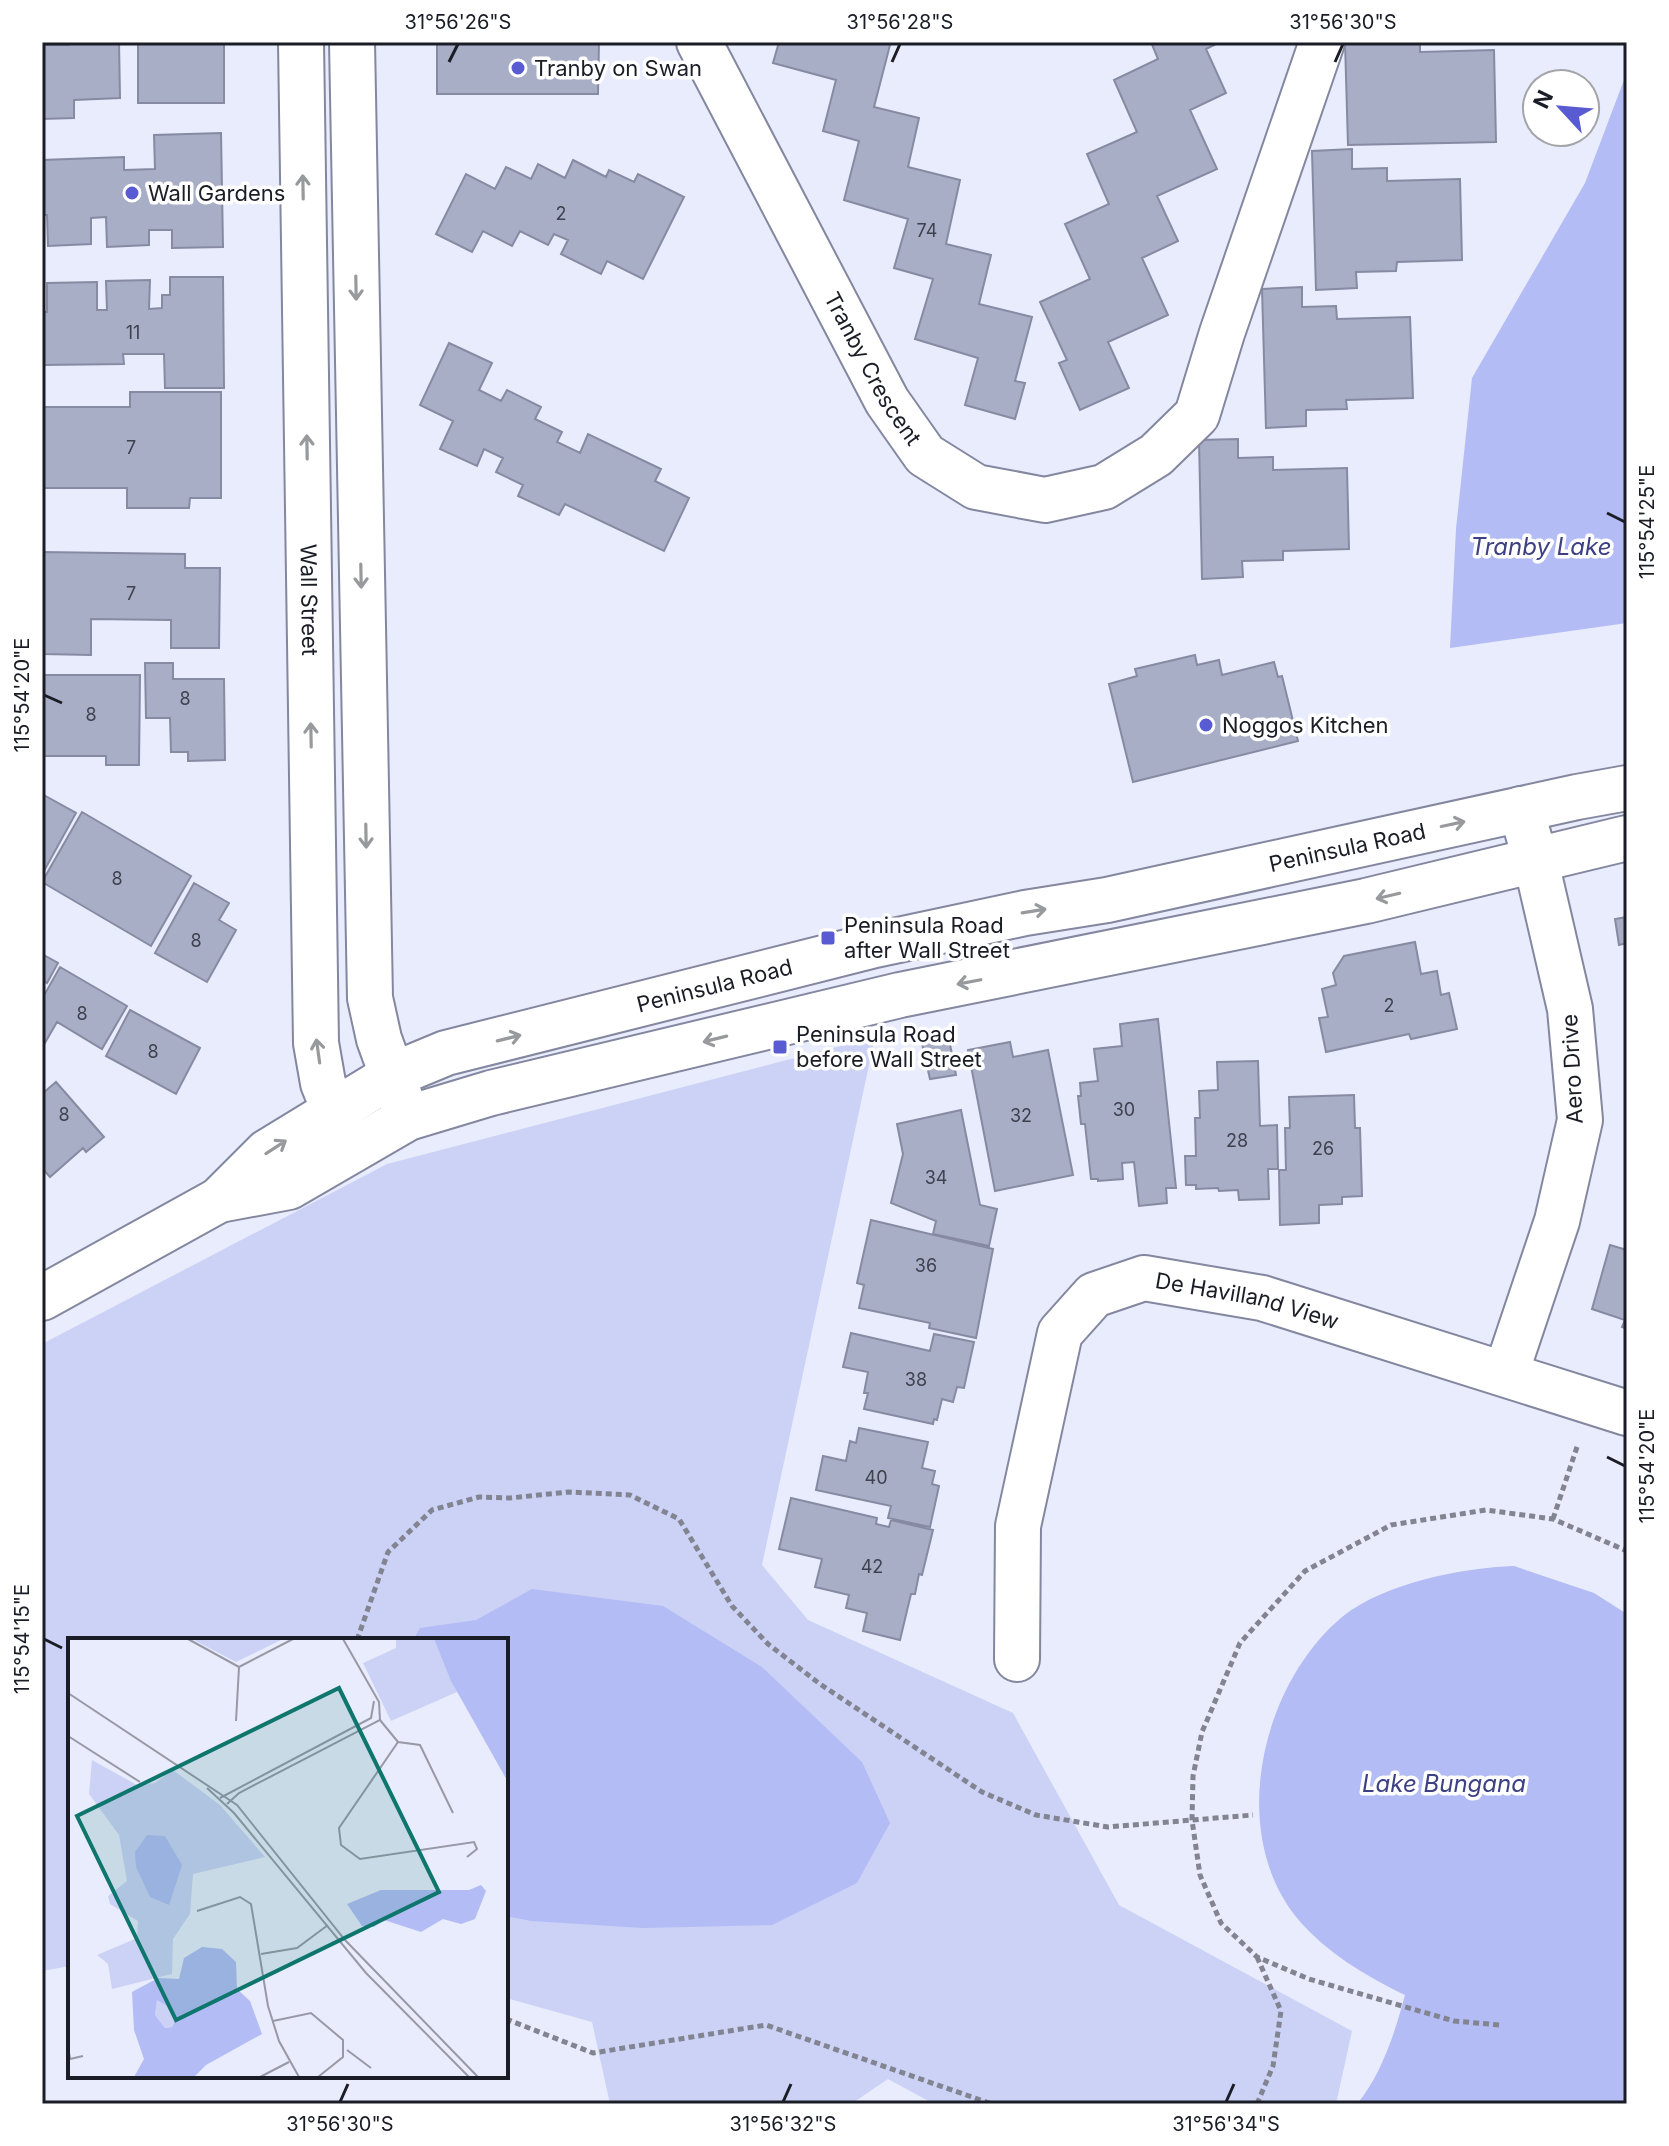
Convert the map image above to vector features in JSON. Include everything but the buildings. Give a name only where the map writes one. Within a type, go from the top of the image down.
[{"type":"street","name":"Wall Street","points":[[301,42],[316,1043],[323,1083],[351,1151]]},
{"type":"street","name":"Tranby Crescent","points":[[699,42],[887,401],[925,455],[976,487],[1045,500],[1104,487],[1156,455],[1197,415],[1322,42]]},
{"type":"street","points":[[301,88],[352,62],[370,998],[379,1039],[408,1118]]},
{"type":"street","points":[[308,508],[360,506]]},
{"type":"street","name":"Peninsula Road","points":[[42,1298],[219,1200],[267,1152],[333,1111],[393,1075],[446,1053],[875,945],[1025,913],[1107,900],[1627,788]]},
{"type":"street","points":[[312,795],[365,793]]},
{"type":"street","name":"Aero Drive","points":[[1506,1373],[1557,1221],[1580,1120],[1570,1009],[1521,809]]},
{"type":"street","name":"Peninsula Road","points":[[219,1200],[289,1187],[408,1118],[486,1094],[900,995],[1366,901],[1627,838]]},
{"type":"street","points":[[1162,888],[1170,942]]},
{"type":"street","name":"De Havilland View","points":[[1017,1659],[1018,1526],[1060,1333],[1094,1295],[1144,1278],[1262,1298],[1610,1408]]},
{"type":"path","points":[[1553,1519],[1610,1408]]},
{"type":"path","points":[[358,1638],[388,1552],[432,1510],[479,1497],[510,1498],[569,1492],[630,1495],[679,1519],[732,1606],[768,1644],[820,1684],[982,1792],[1036,1815],[1108,1827],[1253,1815]]},
{"type":"path","points":[[1499,2025],[1454,2021],[1309,1979],[1257,1957],[1221,1923],[1200,1875],[1192,1820],[1193,1776],[1202,1732],[1240,1643],[1305,1571],[1391,1525],[1486,1510],[1553,1519],[1627,1551]]},
{"type":"path","points":[[1257,1957],[1281,2011],[1273,2066],[1257,2104]]},
{"type":"path","points":[[508,2020],[593,2053],[766,2025],[992,2104]]},
{"type":"shaded area","points":[[875,1037],[762,1565],[808,1620],[1013,1713],[1119,1905],[1352,2031],[1336,2104],[934,2104],[888,2079],[851,2104],[610,2104],[592,2022],[508,1999],[508,1638],[68,1638],[68,1966],[42,1971],[42,1344],[387,1164]]},
{"type":"water","name":"Tranby Lake","points":[[1627,72],[1627,623],[1450,648],[1456,529],[1472,378],[1585,183],[1598,148],[1601,148]]},
{"type":"water","name":"Lake Bungana","points":[[1514,1566],[1594,1593],[1627,1614],[1627,2104],[1357,2104],[1381,2066],[1405,1995],[1361,1971],[1320,1942],[1297,1918],[1276,1883],[1263,1844],[1259,1803],[1263,1761],[1274,1719],[1291,1681],[1314,1646],[1342,1617],[1359,1605],[1401,1586],[1424,1580],[1471,1570]]},
{"type":"water","points":[[532,1589],[663,1606],[762,1667],[862,1762],[890,1823],[857,1883],[772,1925],[643,1928],[531,1921],[508,1916],[508,1638],[414,1638],[420,1628],[476,1620]]},
{"type":"place","name":"Tranby on Swan","points":[[518,68]]},
{"type":"place","name":"Wall Gardens","points":[[132,193]]},
{"type":"place","name":"Noggos Kitchen","points":[[1206,725]]},
{"type":"place","name":"Peninsula Road after Wall Street","points":[[828,938]]},
{"type":"place","name":"Peninsula Road before Wall Street","points":[[780,1047]]}]
